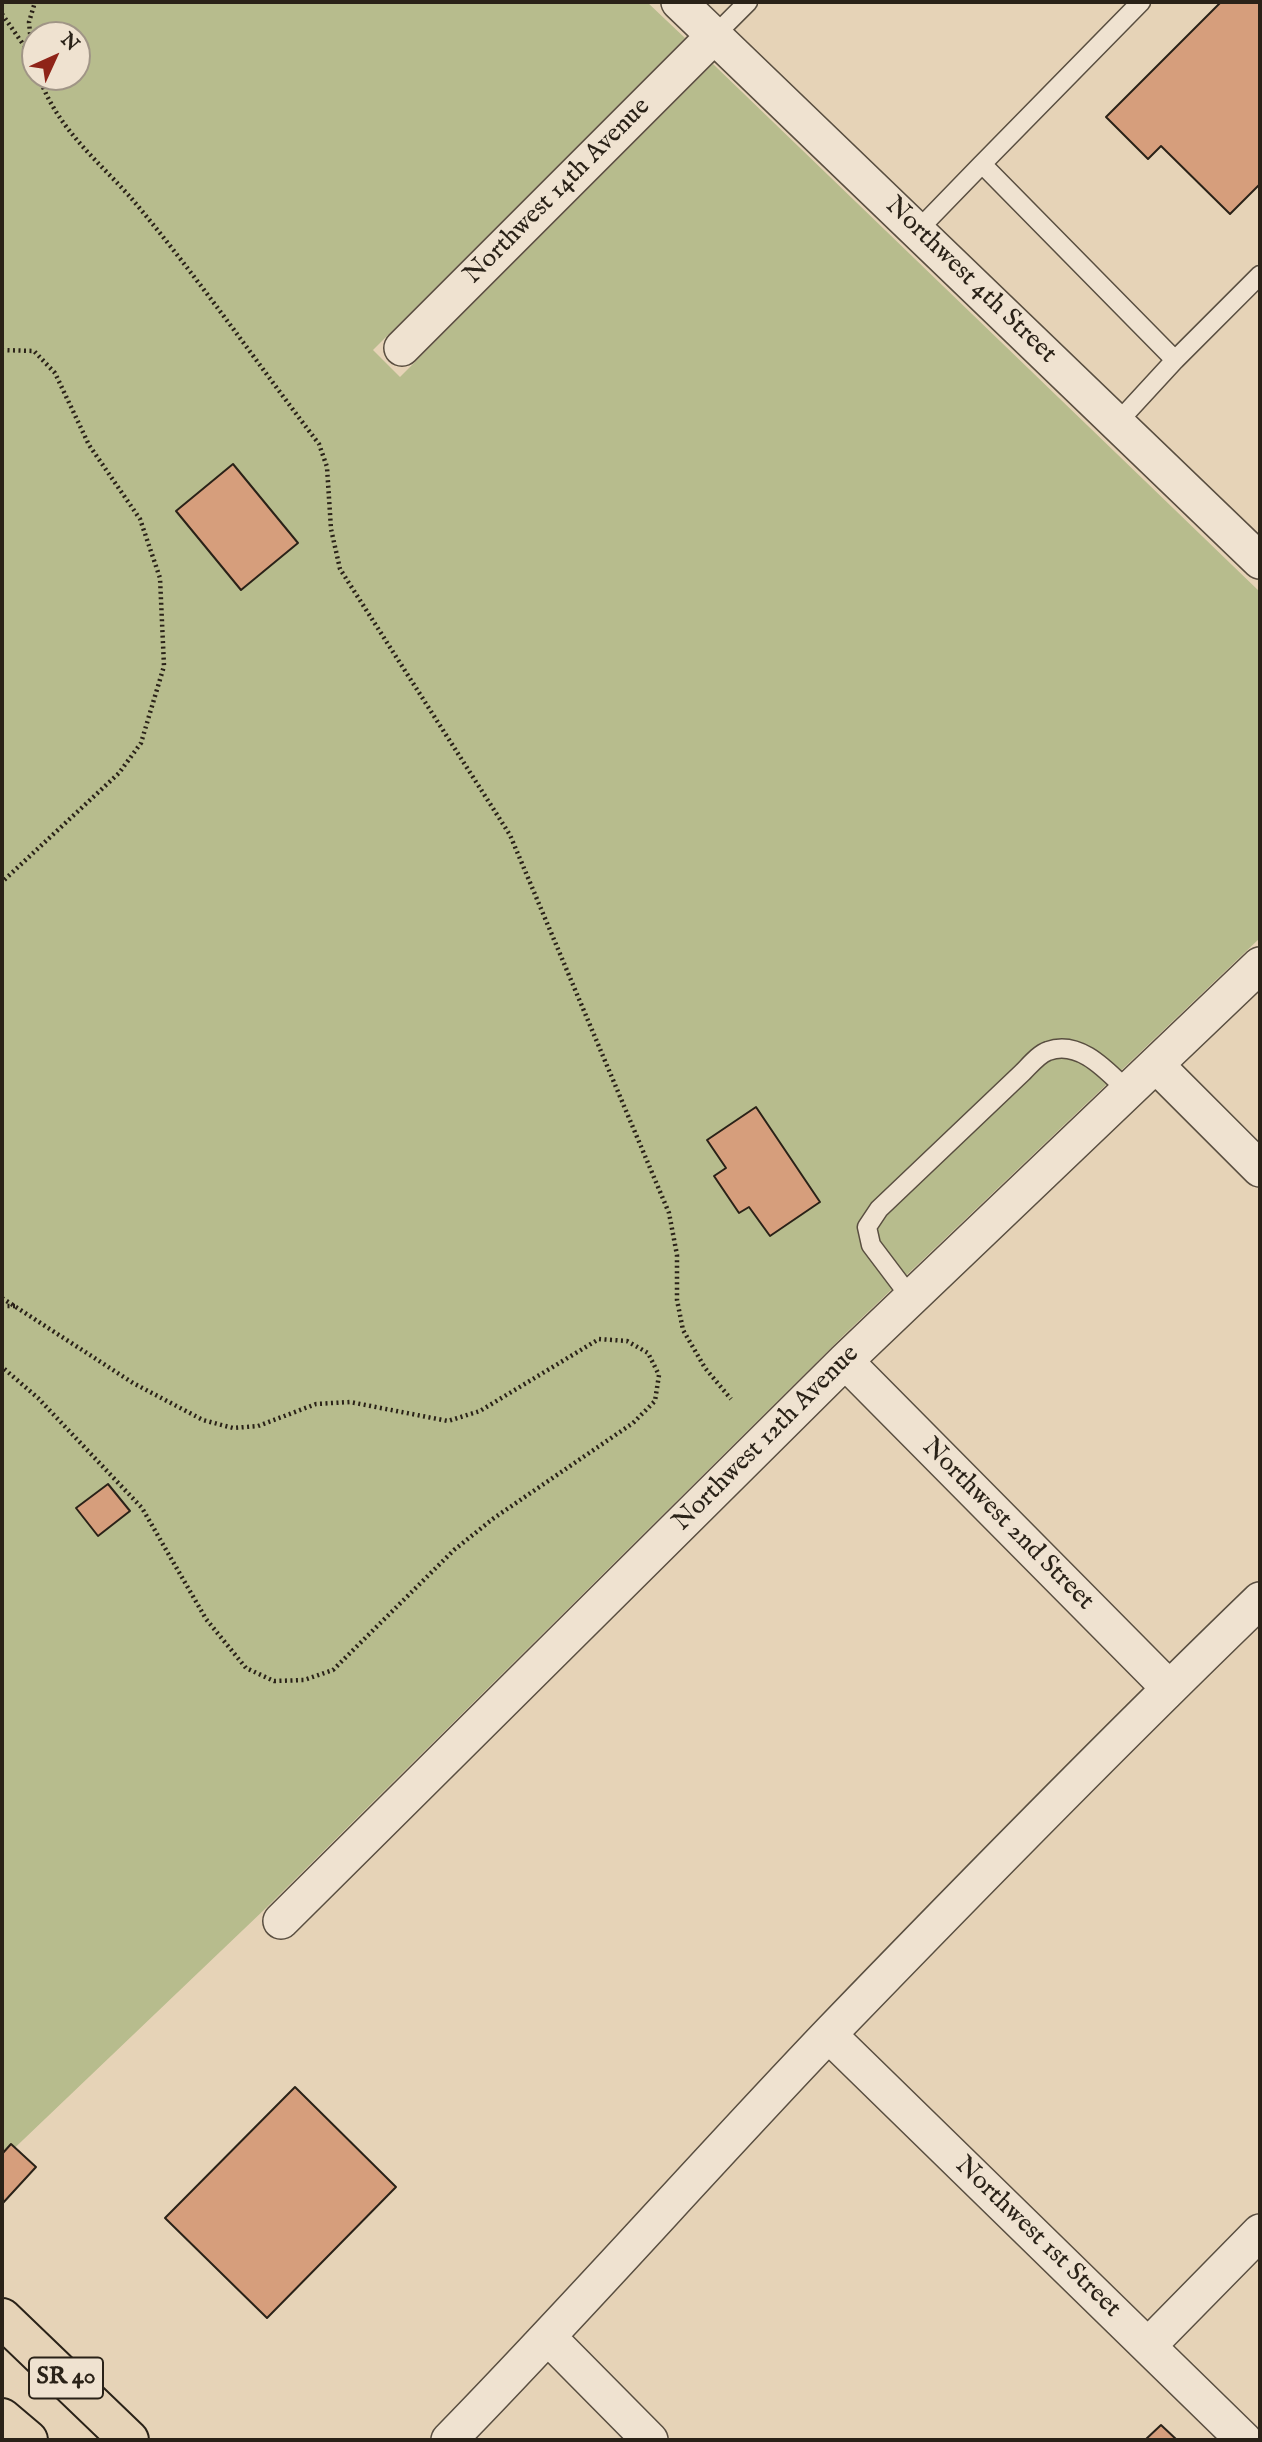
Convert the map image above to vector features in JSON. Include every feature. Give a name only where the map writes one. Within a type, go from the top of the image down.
[{"type":"main road","name":"SR 40","points":[[2,2318],[129,2440]]},
{"type":"main road","points":[[2,2418],[28,2440]]},
{"type":"street","name":"Northwest 4th Street","points":[[679,2],[1260,561]]},
{"type":"street","name":"Northwest 14th Avenue","points":[[402,348],[715,35]]},
{"type":"street","name":"Northwest 12th Avenue","points":[[281,1921],[845,1361],[1260,965]]},
{"type":"street","points":[[1156,1065],[1260,1169]]},
{"type":"street","name":"Northwest 2nd Street","points":[[845,1361],[1169,1688]]},
{"type":"street","points":[[449,2440],[550,2338],[829,2035],[1169,1688],[1260,1600]]},
{"type":"street","name":"Northwest 1st Street","points":[[829,2035],[1244,2440]]},
{"type":"street","points":[[1147,2346],[1260,2232]]},
{"type":"street","points":[[550,2338],[650,2440]]},
{"type":"lane","points":[[715,35],[748,2]]},
{"type":"lane","points":[[918,230],[1141,2]]},
{"type":"lane","points":[[982,164],[1175,360]]},
{"type":"lane","points":[[1117,423],[1260,275]]},
{"type":"lane","points":[[911,1298],[872,1245],[867,1227],[879,1209],[1013,1081],[1047,1051],[1066,1048],[1089,1057],[1128,1091]]},
{"type":"path","points":[[29,21],[36,2]]},
{"type":"path","points":[[2,14],[21,41]]},
{"type":"path","points":[[44,91],[76,143],[141,209],[319,444],[327,467],[331,529],[340,569],[510,835],[669,1213],[677,1255],[677,1300],[682,1329],[705,1368],[731,1399]]},
{"type":"path","points":[[2,350],[34,351],[55,373],[89,445],[140,519],[160,578],[164,666],[141,743],[119,773],[2,881]]},
{"type":"path","points":[[2,1298],[133,1383],[203,1420],[233,1428],[258,1426],[316,1404],[350,1402],[449,1421],[480,1411],[599,1339],[628,1341],[648,1353],[659,1375],[655,1401],[633,1423],[494,1518],[454,1549],[333,1670],[304,1681],[274,1681],[246,1668],[206,1619],[142,1508],[38,1398],[2,1367]]},
{"type":"path","points":[[2,1306],[15,1306]]},
{"type":"green space","points":[[2,2],[647,2],[685,38],[373,350],[400,377],[713,64],[1260,592],[1260,938],[847,1332],[266,1908],[2,2160]]},
{"type":"building","points":[[1221,2],[1260,2],[1260,184],[1230,214],[1161,146],[1148,159],[1106,117]]},
{"type":"building","points":[[233,464],[298,543],[241,590],[176,511]]},
{"type":"building","points":[[756,1107],[820,1202],[770,1236],[749,1207],[739,1213],[714,1176],[726,1168],[707,1140]]},
{"type":"building","points":[[108,1484],[130,1511],[98,1536],[76,1508]]},
{"type":"building","points":[[295,2087],[396,2187],[267,2318],[165,2218]]},
{"type":"building","points":[[11,2144],[36,2167],[2,2204],[2,2154]]},
{"type":"building","points":[[1161,2425],[1177,2440],[1145,2440]]}]
